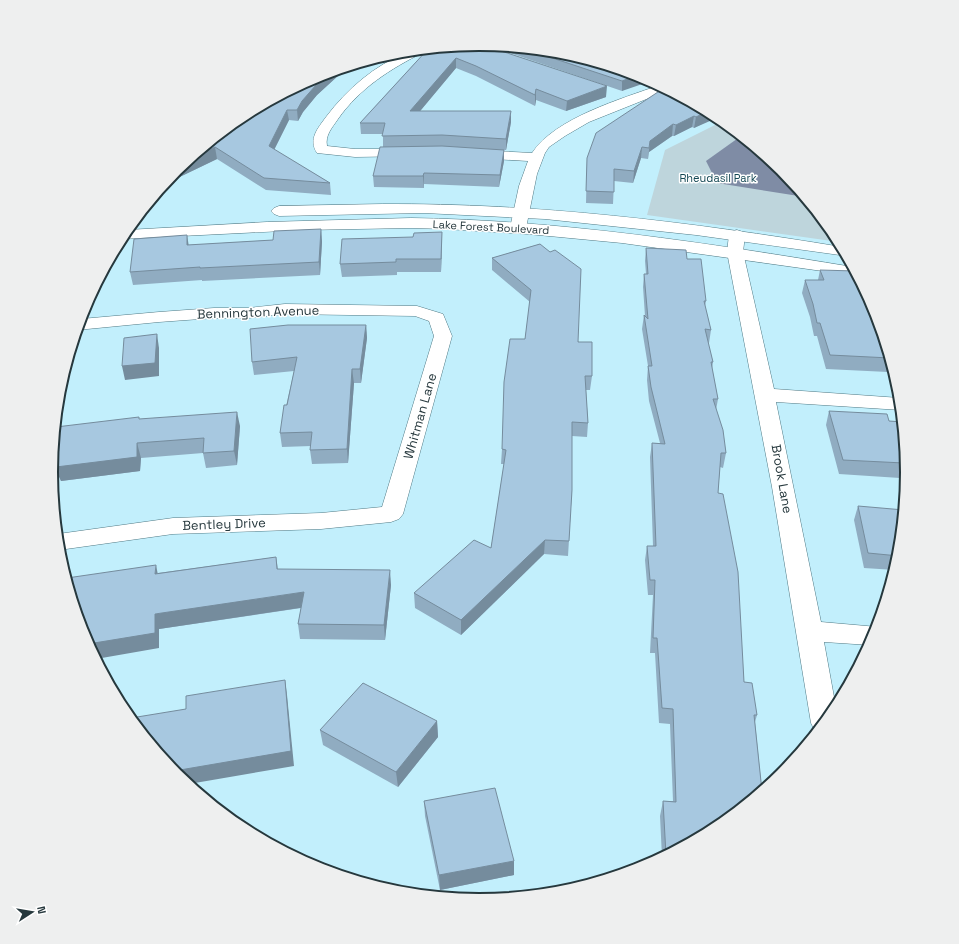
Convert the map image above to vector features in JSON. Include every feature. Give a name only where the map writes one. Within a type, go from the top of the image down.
[{"type":"street","points":[[403,58],[360,85],[342,103],[319,136],[319,144],[322,150],[355,153],[418,152]]},
{"type":"street","points":[[520,221],[536,157],[543,146],[573,125],[602,111],[658,90]]},
{"type":"street","points":[[617,95],[631,100]]},
{"type":"street","points":[[465,153],[536,157]]},
{"type":"street","name":"Lake Forest Boulevard","points":[[267,211],[368,208],[436,208],[642,239],[838,251]]},
{"type":"street","name":"Lake Forest Boulevard","points":[[132,234],[327,224],[520,221]]},
{"type":"street","name":"Lake Forest Boulevard","points":[[736,244],[848,270]]},
{"type":"street","name":"Brook Lane","points":[[736,244],[810,631],[824,715]]},
{"type":"street","name":"Bennington Avenue","points":[[86,324],[159,317],[214,313],[248,313],[285,309],[417,311],[436,318]]},
{"type":"street","name":"Whitman Lane","points":[[391,514],[443,336],[436,318]]},
{"type":"street","points":[[766,395],[895,404]]},
{"type":"street","name":"Bentley Drive","points":[[65,541],[173,526],[321,521],[391,514]]},
{"type":"street","points":[[810,631],[867,635]]},
{"type":"green space","name":"Rheudasil Park","points":[[716,124],[757,155],[777,174],[814,216],[832,241],[647,215],[665,150]]},
{"type":"water","points":[[737,139],[757,155],[797,196],[717,183],[706,161]]},
{"type":"building","points":[[452,52],[504,52],[607,86],[567,101],[536,89],[535,95],[476,66],[456,58],[410,111],[511,111],[506,139],[442,135],[382,136],[385,123],[360,123],[422,55]]},
{"type":"building","points":[[550,57],[588,65],[629,78],[622,81]]},
{"type":"building","points":[[318,83],[302,101],[297,110],[287,110],[269,146],[330,183],[264,178],[215,147],[207,151],[223,138],[269,107]]},
{"type":"building","points":[[659,91],[701,114],[696,117],[694,116],[676,125],[673,124],[650,141],[649,148],[642,147],[634,171],[614,169],[614,192],[586,191],[587,158],[596,133]]},
{"type":"building","points":[[442,146],[504,150],[500,175],[424,173],[423,176],[373,176],[380,147]]},
{"type":"building","points":[[321,229],[319,262],[200,267],[130,272],[134,239],[187,235],[187,245],[273,240],[274,231]]},
{"type":"building","points":[[442,232],[441,259],[396,259],[396,262],[340,264],[342,239],[413,237],[414,233]]},
{"type":"building","points":[[540,244],[550,252],[555,250],[581,269],[578,342],[592,342],[592,376],[585,376],[588,423],[572,422],[572,490],[569,541],[545,540],[461,620],[414,593],[474,540],[491,548],[506,450],[502,449],[504,382],[510,339],[525,339],[531,290],[492,258]]},
{"type":"building","points":[[646,248],[686,250],[687,259],[701,259],[706,301],[704,301],[711,330],[705,329],[713,362],[711,362],[718,399],[713,399],[723,430],[726,453],[721,453],[718,493],[723,494],[738,572],[744,682],[752,683],[757,715],[754,715],[761,785],[736,806],[713,822],[666,850],[663,801],[676,802],[673,709],[662,708],[657,638],[653,638],[655,580],[650,580],[647,546],[656,546],[652,443],[665,444],[651,387],[648,366],[652,366],[644,315],[648,319],[644,274],[648,274]]},
{"type":"building","points":[[820,270],[849,271],[868,311],[884,358],[830,355],[820,323],[817,323],[813,304],[805,280],[824,280]]},
{"type":"building","points":[[288,325],[366,325],[360,369],[352,369],[347,449],[310,450],[312,432],[280,433],[284,405],[287,405],[297,357],[252,362],[250,329]]},
{"type":"building","points":[[157,334],[155,363],[122,366],[124,338]]},
{"type":"building","points":[[829,411],[887,414],[889,421],[898,422],[900,463],[843,460]]},
{"type":"building","points":[[237,412],[234,451],[203,453],[204,438],[137,443],[137,457],[58,467],[61,426],[139,417],[139,419]]},
{"type":"building","points":[[858,506],[899,510],[892,555],[868,553]]},
{"type":"building","points":[[276,557],[277,569],[390,570],[384,625],[298,624],[304,592],[155,614],[155,633],[95,643],[81,607],[72,577],[156,565],[155,574]]},
{"type":"building","points":[[285,680],[291,751],[182,770],[163,750],[137,717],[186,709],[186,696]]},
{"type":"building","points":[[363,683],[437,721],[396,772],[320,730]]},
{"type":"building","points":[[495,788],[514,861],[439,875],[424,801]]}]
